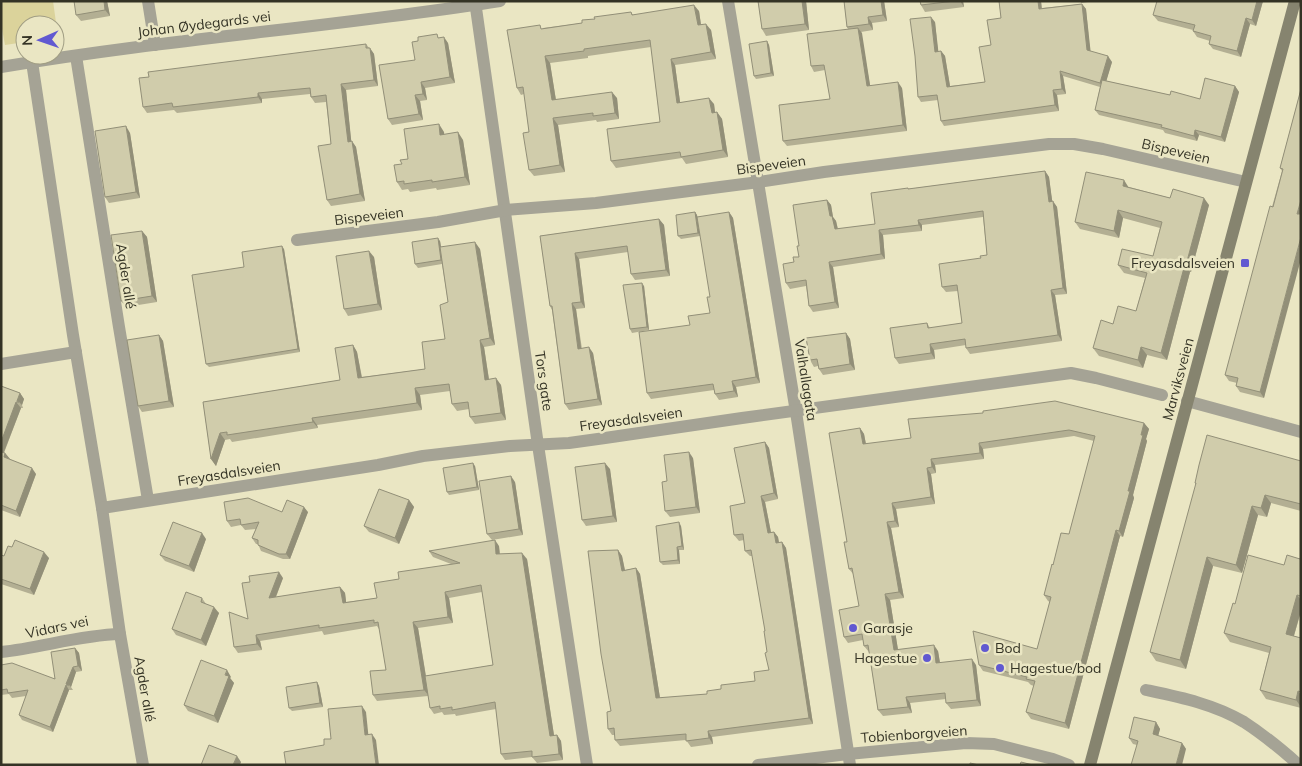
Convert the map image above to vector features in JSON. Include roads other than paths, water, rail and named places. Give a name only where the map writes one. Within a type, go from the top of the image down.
[{"type":"main road","name":"Marviksveien","points":[[1090,765],[1295,1]]},
{"type":"street","points":[[148,1],[155,45]]},
{"type":"street","name":"Johan Øydegards vei","points":[[65,58],[415,14],[475,3],[500,1]]},
{"type":"street","name":"Valhallagata","points":[[728,1],[796,412],[849,759]]},
{"type":"street","name":"Tors gate","points":[[475,3],[538,445],[587,765]]},
{"type":"street","name":"Agder allé","points":[[76,56],[148,500]]},
{"type":"street","name":"Johan Øydegards vei","points":[[1,67],[15,65]]},
{"type":"street","name":"Agder allé","points":[[32,65],[120,634],[143,765]]},
{"type":"street","name":"Bispeveien","points":[[297,240],[438,222],[506,210],[596,203],[1049,144],[1074,144],[1246,182]]},
{"type":"street","points":[[1,364],[76,352]]},
{"type":"street","name":"Freyasdalsveien","points":[[102,508],[378,465],[423,456],[605,438],[1071,373],[1162,395]]},
{"type":"street","points":[[1187,401],[1301,432]]},
{"type":"street","name":"Vidars vei","points":[[1,652],[45,646],[99,634],[120,634]]},
{"type":"street","points":[[1146,690],[1217,709],[1243,722],[1273,742],[1299,765]]},
{"type":"street","name":"Tobienborgveien","points":[[758,765],[849,759],[966,744],[994,744],[1054,759],[1069,765]]},
{"type":"place","name":"Freyasdalsveien","points":[[1245,263]]},
{"type":"place","name":"Garasje","points":[[853,628]]},
{"type":"place","name":"Bod","points":[[985,648]]},
{"type":"place","name":"Hagestue","points":[[927,658]]},
{"type":"place","name":"Hagestue/bod","points":[[1000,668]]}]
